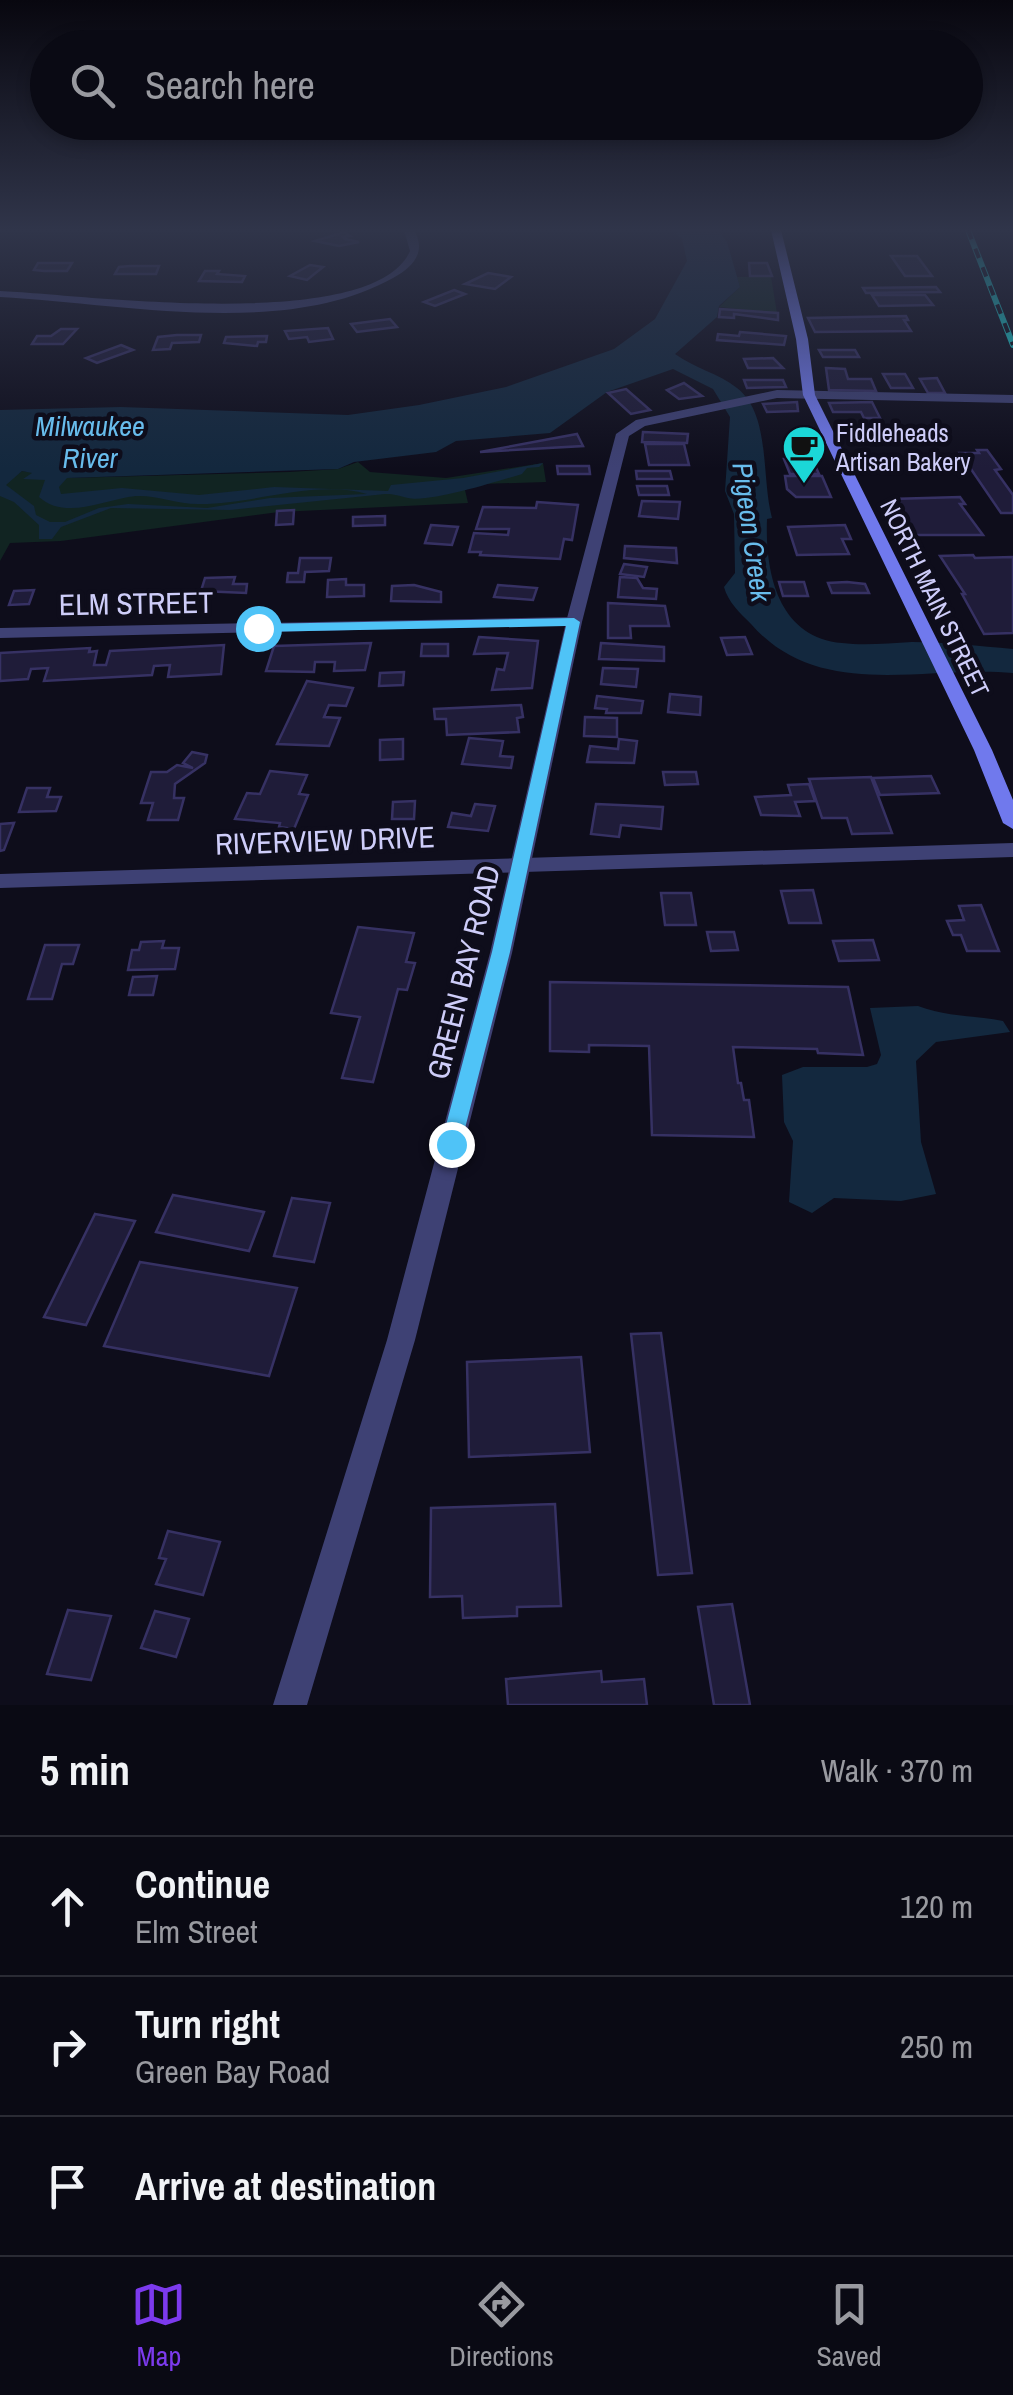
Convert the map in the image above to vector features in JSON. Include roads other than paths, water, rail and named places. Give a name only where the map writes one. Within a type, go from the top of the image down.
[{"type":"main road","name":"NORTH MAIN STREET","points":[[795,310],[809,395],[983,750],[1013,823]]},
{"type":"street","name":"GREEN BAY ROAD","points":[[290,1705],[401,1340],[501,952],[574,622],[625,431],[641,423],[749,399],[809,395],[1013,399]]},
{"type":"street","name":"ELM STREET","points":[[0,633],[574,622]]},
{"type":"street","name":"RIVERVIEW DRIVE","points":[[0,881],[520,862],[1013,850]]},
{"type":"water","name":"Milwaukee River","points":[[660,310],[718,310],[717,317],[675,354],[737,388],[755,414],[772,518],[767,519],[767,540],[773,580],[780,599],[803,629],[842,643],[925,642],[1013,649],[1013,673],[840,672],[808,663],[778,648],[751,624],[731,602],[724,587],[735,573],[734,514],[725,491],[730,417],[713,389],[673,369],[607,392],[550,433],[456,441],[436,452],[354,462],[338,469],[67,478],[59,487],[61,494],[122,488],[199,495],[274,487],[388,491],[391,485],[463,478],[543,463],[522,474],[447,494],[418,499],[385,494],[230,510],[111,508],[61,527],[52,539],[39,539],[39,525],[14,502],[0,496],[0,410],[121,407],[348,415],[506,387],[614,349],[655,319]],"holes":[[[22,471],[32,473],[23,479],[45,480],[39,497],[50,504],[73,508],[136,496],[198,504],[326,489],[367,494],[270,498],[207,508],[128,504],[99,508],[65,522],[50,522],[36,515],[34,506],[6,485]]]},
{"type":"water","points":[[918,1006],[1003,1021],[1010,1032],[936,1042],[916,1061],[921,1142],[936,1194],[901,1201],[834,1198],[812,1213],[789,1202],[793,1141],[784,1122],[782,1075],[803,1067],[877,1064],[881,1055],[870,1008]]},
{"type":"railway","points":[[999,310],[1013,345]]},
{"type":"place","name":"Fiddleheads Artisan Bakery","points":[[804,485]]},
{"type":"water label","name":"Pigeon Creek","points":[[752,532]]}]
